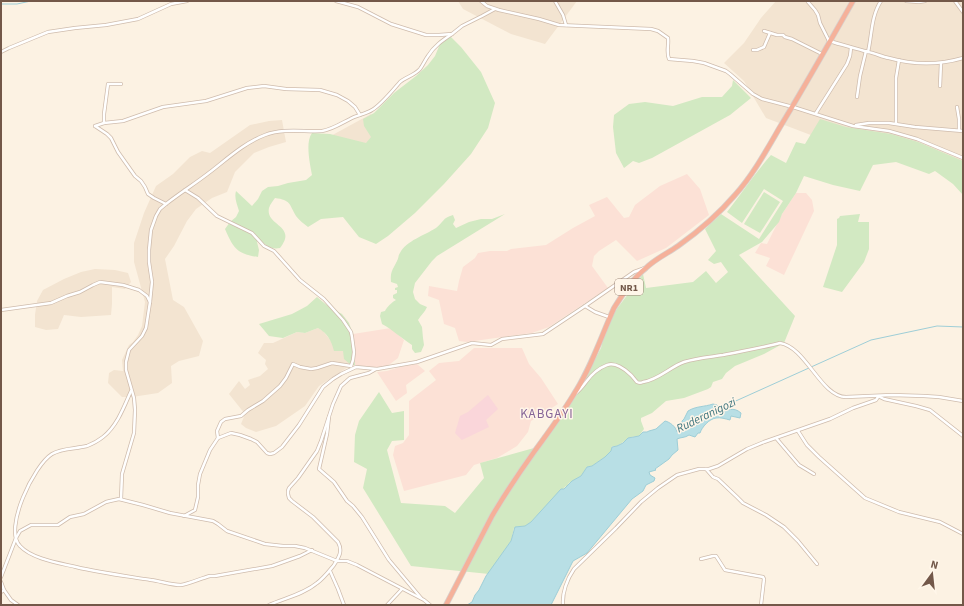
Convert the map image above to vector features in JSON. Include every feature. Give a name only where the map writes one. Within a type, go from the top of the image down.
[{"type":"highway","name":"NR1","points":[[446,605],[500,502],[575,393],[620,298],[646,267],[705,226],[721,211],[748,179],[793,106],[853,1]]},
{"type":"street","points":[[1,52],[48,32],[106,25],[138,19],[170,4],[188,1]]},
{"type":"street","points":[[336,1],[358,7],[385,21],[418,34],[452,34]]},
{"type":"street","points":[[481,1],[487,6],[495,9],[559,25],[654,30],[668,38],[669,42],[667,52],[669,59],[693,60],[718,68],[730,74],[753,94],[762,99],[793,106],[854,126],[889,131],[917,138],[963,158]]},
{"type":"street","points":[[555,1],[566,26]]},
{"type":"street","points":[[857,97],[860,76],[875,15],[881,1]]},
{"type":"street","points":[[906,1],[925,1]]},
{"type":"street","points":[[955,1],[963,12]]},
{"type":"street","points":[[808,2],[815,10],[829,41],[889,59],[921,63],[941,63],[963,58]]},
{"type":"street","points":[[121,499],[122,474],[135,426],[135,404],[126,370],[126,362],[129,350],[142,336],[146,328],[152,282],[149,262],[151,230],[160,210],[233,154],[265,135],[295,130],[326,130],[373,110],[402,80],[420,69],[424,60],[439,44],[462,26],[495,9]]},
{"type":"street","points":[[764,31],[783,35],[822,54]]},
{"type":"street","points":[[753,50],[764,47],[770,33]]},
{"type":"street","points":[[816,114],[847,64],[851,48]]},
{"type":"street","points":[[896,123],[896,78],[899,60]]},
{"type":"street","points":[[940,86],[941,63]]},
{"type":"street","points":[[104,123],[108,84],[121,84]]},
{"type":"street","points":[[166,204],[148,194],[145,187],[118,152],[111,138],[104,131],[95,126],[104,123],[123,121],[163,107],[206,101],[247,88],[264,86],[286,89],[320,90],[337,95],[355,107],[360,115]]},
{"type":"street","points":[[956,106],[959,119],[959,130]]},
{"type":"street","points":[[854,126],[878,122],[963,131]]},
{"type":"street","points":[[185,190],[198,198],[217,216],[252,233],[264,246],[274,251],[300,280],[324,299],[343,320],[351,332],[354,352],[351,366]]},
{"type":"street","points":[[218,438],[217,431],[221,422],[225,419],[241,416],[248,410],[264,401],[275,391],[293,364],[311,369],[332,364],[377,369],[417,362],[472,343],[491,345],[502,340],[543,334],[634,272],[646,267]]},
{"type":"street","points":[[1,310],[51,303],[67,296],[74,295],[100,282],[123,285],[139,290],[147,296],[150,302]]},
{"type":"street","points":[[584,306],[610,317]]},
{"type":"street","points":[[575,393],[596,372],[607,365],[616,365],[627,371],[641,383],[684,362],[780,343],[785,344],[796,351],[832,392],[840,396],[924,396],[963,401]]},
{"type":"street","points":[[184,516],[195,510],[200,474],[210,450],[218,438],[234,433],[257,442],[267,453],[274,453],[282,447],[299,426],[323,387],[337,376],[356,367]]},
{"type":"street","points":[[269,605],[310,588],[318,583],[330,571],[337,561],[341,546],[313,517],[289,498],[289,488],[298,478],[316,451],[341,386],[350,378],[369,373],[377,369]]},
{"type":"street","points":[[132,390],[123,410],[110,430],[104,436],[86,446],[58,451],[49,456],[39,468],[29,484],[19,507],[16,521],[16,538],[18,545],[31,555],[42,559],[98,572],[182,585],[210,576],[272,566],[312,550]]},
{"type":"street","points":[[563,605],[562,597],[574,569],[634,509],[658,488],[677,475],[718,466],[747,449],[830,419],[853,408],[876,400],[879,396]]},
{"type":"street","points":[[879,396],[889,400],[930,410],[963,436]]},
{"type":"street","points":[[329,414],[329,426],[319,469],[334,482],[347,501],[362,517],[389,560],[430,605]]},
{"type":"street","points":[[798,431],[819,457],[865,498],[899,512],[940,522],[963,534]]},
{"type":"street","points":[[776,438],[799,465],[814,474]]},
{"type":"street","points":[[705,469],[727,487],[743,503],[766,515],[784,527],[817,564]]},
{"type":"street","points":[[1,577],[20,531],[31,526],[58,524],[70,517],[80,516],[110,500],[121,499],[143,504],[170,514],[213,521],[227,531],[265,544],[295,546],[312,550],[337,561],[347,561],[363,567],[424,600]]},
{"type":"street","points":[[701,559],[716,556],[725,570],[764,577],[761,605]]},
{"type":"street","points":[[330,571],[344,605]]},
{"type":"street","points":[[1,582],[2,591],[18,605]]},
{"type":"street","points":[[386,605],[402,589]]},
{"type":"shaded area","points":[[458,1],[577,1],[545,44],[511,34],[463,9]]},
{"type":"shaded area","points":[[776,1],[963,1],[963,182],[894,154],[816,137],[766,118],[744,81],[724,63],[744,43],[761,18]]},
{"type":"shaded area","points":[[371,114],[381,129],[379,149],[327,138]]},
{"type":"shaded area","points":[[282,120],[286,142],[254,153],[235,172],[227,192],[212,198],[196,209],[187,221],[174,246],[165,259],[173,300],[184,307],[203,341],[199,356],[179,361],[171,366],[172,383],[158,393],[122,397],[108,383],[109,373],[114,370],[123,371],[122,360],[129,345],[138,335],[142,326],[145,302],[134,262],[134,243],[144,213],[156,186],[173,174],[190,157],[202,151],[210,153],[250,125]]},
{"type":"shaded area","points":[[687,174],[700,189],[709,215],[666,248],[637,261],[616,240],[599,251],[594,256],[592,266],[608,288],[549,327],[532,333],[467,342],[459,341],[455,328],[444,324],[439,300],[428,296],[429,286],[457,291],[463,267],[475,258],[478,253],[507,251],[511,249],[546,245],[595,216],[589,205],[607,197],[624,218],[629,217],[635,205],[660,186]]},
{"type":"shaded area","points":[[796,193],[806,193],[812,200],[814,211],[784,275],[766,266],[770,258],[755,253],[761,243],[767,244],[782,214]]},
{"type":"shaded area","points":[[95,269],[115,270],[128,273],[131,282],[125,289],[112,287],[111,315],[81,317],[64,315],[58,329],[46,330],[35,327],[37,301],[43,290],[81,272]]},
{"type":"shaded area","points":[[318,328],[343,351],[351,365],[319,386],[305,406],[276,426],[256,432],[246,428],[241,424],[245,414],[229,394],[239,381],[245,389],[250,385],[248,380],[260,376],[268,369],[265,364],[266,360],[258,353],[264,343],[273,343],[297,332],[305,333]]},
{"type":"shaded area","points":[[391,328],[404,340],[398,358],[386,367],[355,365],[353,334]]},
{"type":"shaded area","points":[[474,348],[522,348],[529,364],[541,378],[558,404],[531,421],[528,432],[517,446],[497,458],[474,465],[466,475],[404,491],[393,455],[395,446],[403,443],[409,435],[409,401],[436,380],[429,371],[439,363],[459,361]]},
{"type":"shaded area","points":[[417,364],[425,371],[406,385],[407,393],[396,401],[377,372]]},
{"type":"shaded area","points":[[488,395],[498,409],[486,420],[489,427],[462,440],[455,433],[460,416],[468,412]]},
{"type":"green space","points":[[449,35],[461,47],[481,72],[495,103],[488,128],[471,154],[444,184],[415,213],[388,236],[376,244],[359,237],[343,217],[321,219],[308,227],[296,216],[287,201],[275,198],[269,207],[269,214],[283,230],[285,235],[285,240],[280,248],[271,248],[258,239],[258,257],[245,254],[236,249],[230,241],[225,229],[236,217],[239,211],[235,194],[236,191],[252,206],[262,191],[268,187],[306,180],[312,175],[308,147],[312,133],[330,134],[366,143],[371,137],[364,126],[363,119],[374,113],[394,93],[428,65],[435,56],[440,44]]},
{"type":"green space","points":[[733,80],[751,98],[730,115],[652,158],[639,163],[633,161],[624,168],[616,153],[613,127],[614,115],[629,104],[645,102],[673,106],[702,97],[722,97],[732,86]]},
{"type":"green space","points":[[820,119],[846,127],[891,134],[918,142],[963,161],[963,195],[953,184],[935,171],[929,174],[896,162],[873,165],[860,191],[804,176],[779,222],[762,242],[739,255],[795,316],[784,343],[764,354],[735,366],[726,373],[722,379],[713,382],[711,387],[708,389],[684,398],[666,401],[652,413],[641,418],[644,429],[639,436],[631,437],[617,446],[612,446],[611,451],[605,457],[592,466],[587,467],[581,476],[569,483],[531,522],[525,526],[514,528],[511,541],[489,574],[411,566],[363,488],[367,469],[354,462],[355,435],[359,421],[379,392],[392,413],[404,411],[404,440],[392,441],[387,450],[401,503],[445,506],[455,513],[484,478],[480,463],[534,448],[576,395],[601,348],[607,322],[643,274],[646,288],[693,282],[706,271],[716,283],[728,272],[721,262],[714,264],[708,260],[716,251],[705,229],[721,214],[759,239],[783,201],[764,189],[742,223],[727,212],[771,155],[786,163],[796,142],[805,144]]},
{"type":"green space","points":[[764,192],[780,202],[760,233],[744,224]]},
{"type":"green space","points":[[505,214],[437,256],[415,283],[413,292],[415,299],[420,304],[427,307],[418,320],[422,327],[424,345],[421,352],[415,353],[412,349],[412,345],[382,324],[380,316],[381,312],[385,311],[396,300],[393,298],[393,295],[397,293],[395,288],[398,287],[397,284],[391,282],[391,276],[399,254],[407,245],[439,226],[449,216],[453,215],[455,220],[453,224],[456,228],[469,222],[481,219],[492,219]]},
{"type":"green space","points":[[860,214],[858,222],[869,222],[869,249],[864,262],[842,292],[823,287],[837,245],[837,219],[840,216]]},
{"type":"green space","points":[[317,297],[329,307],[342,314],[349,323],[353,334],[355,365],[351,365],[344,359],[343,351],[334,351],[329,338],[318,328],[305,333],[297,332],[283,338],[269,336],[259,324],[292,314],[307,306]]},
{"type":"water","points":[[713,404],[717,405],[718,412],[733,409],[738,411],[741,413],[740,418],[731,416],[730,420],[719,418],[713,419],[702,428],[700,433],[698,433],[695,437],[689,435],[677,439],[678,450],[669,459],[655,469],[656,470],[649,472],[650,475],[655,478],[654,481],[646,485],[643,491],[632,499],[587,553],[573,561],[551,605],[467,605],[472,602],[486,576],[511,541],[515,527],[525,526],[531,522],[561,489],[564,489],[572,481],[581,476],[587,467],[592,466],[605,457],[611,451],[612,447],[623,443],[628,438],[639,436],[643,432],[656,429],[665,421],[669,422],[677,432],[682,431],[682,421],[688,411],[694,408]]},
{"type":"waterway","points":[[1,4],[17,4],[31,1]]},
{"type":"waterway","name":"Ruderanigozi","points":[[718,409],[871,340],[937,326],[963,327]]},
{"type":"waterway","name":"Ruderanigozi","points":[[676,428],[682,425]]},
{"type":"district","name":"KABGAYI","points":[[547,413]]}]
